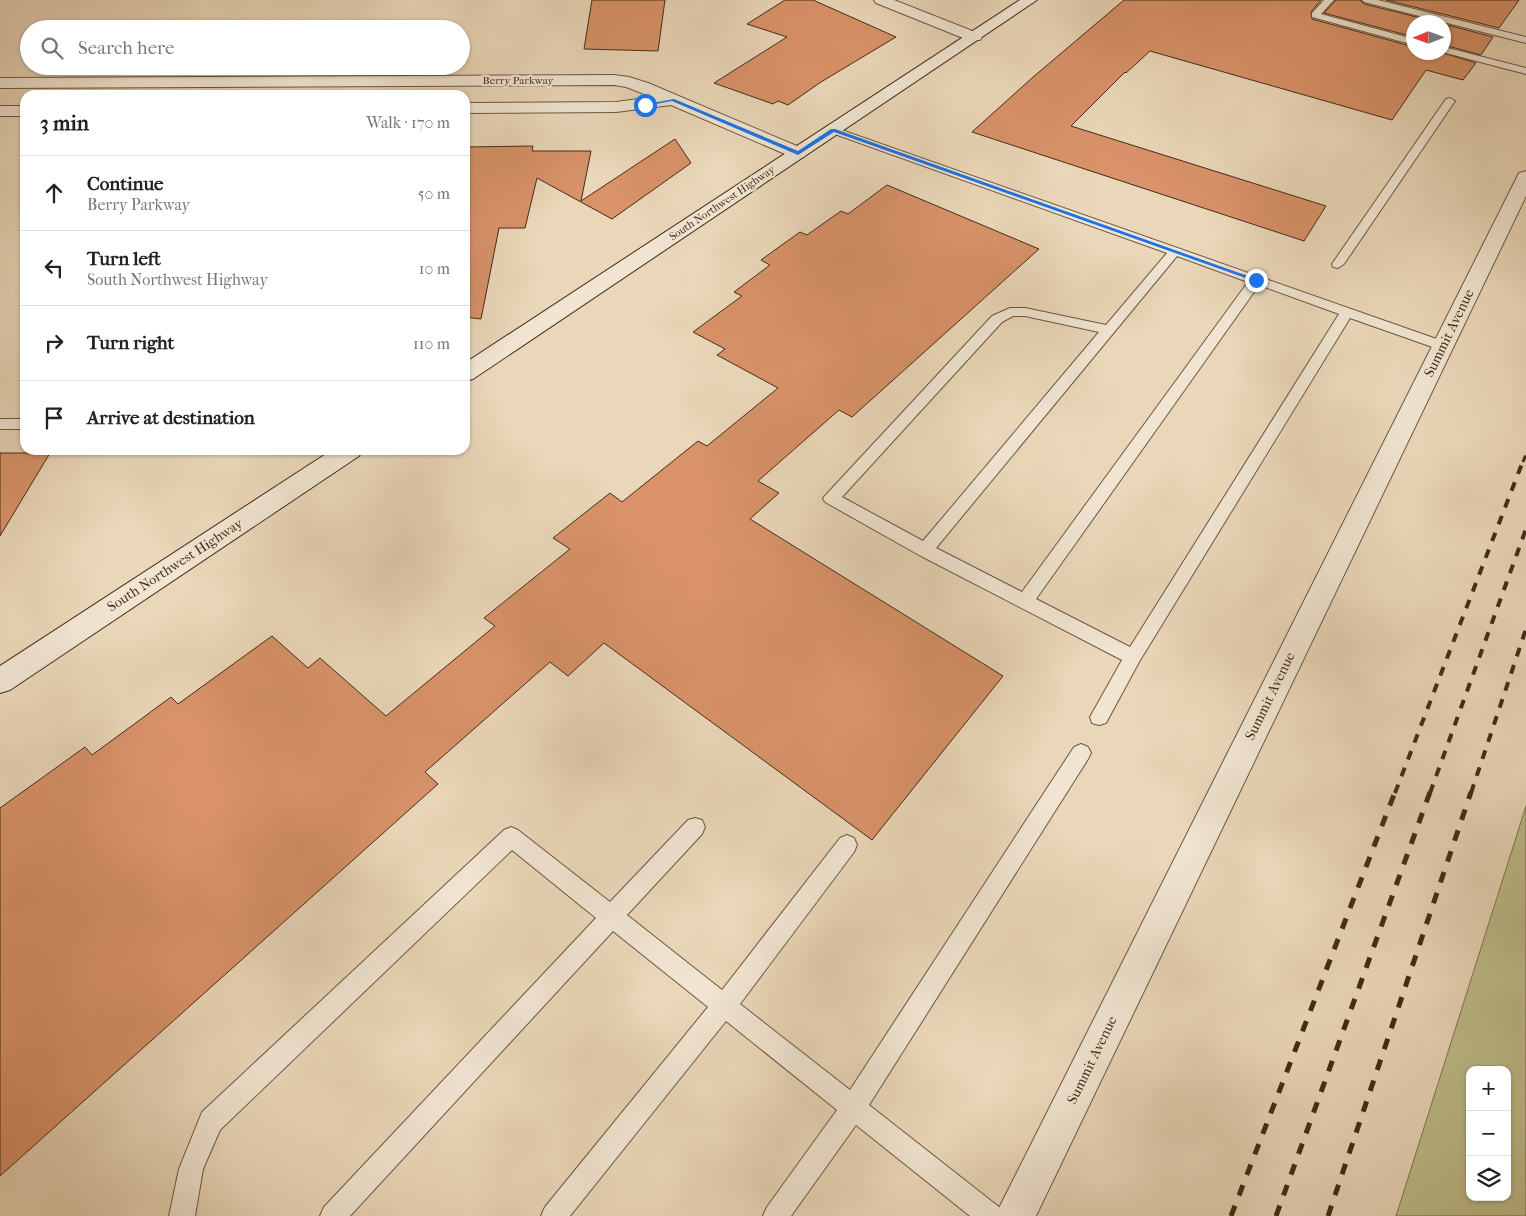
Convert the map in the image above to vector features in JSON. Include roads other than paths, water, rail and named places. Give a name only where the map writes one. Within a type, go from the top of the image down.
[{"type":"street","points":[[881,0],[974,37]]},
{"type":"street","name":"South Northwest Highway","points":[[470,371],[1030,0]]},
{"type":"street","name":"Berry Parkway","points":[[0,83],[614,80],[629,82],[798,153]]},
{"type":"street","name":"Berry Parkway","points":[[470,108],[616,107],[672,100]]},
{"type":"street","points":[[0,111],[20,110]]},
{"type":"street","name":"Summit Avenue","points":[[1015,1216],[1526,177]]},
{"type":"street","name":"South Northwest Highway","points":[[0,681],[341,455]]},
{"type":"lane","points":[[1329,0],[1314,15],[1406,40]]},
{"type":"lane","points":[[1367,0],[1526,40]]},
{"type":"lane","points":[[1451,52],[1526,71]]},
{"type":"lane","points":[[1338,264],[1450,101]]},
{"type":"lane","points":[[833,130],[1443,346]]},
{"type":"lane","points":[[924,550],[1175,251]]},
{"type":"lane","points":[[1025,601],[1256,280]]},
{"type":"lane","points":[[1109,330],[1025,312],[1010,312],[997,319],[831,498],[924,550],[1133,657]]},
{"type":"lane","points":[[1099,717],[1133,657],[1347,312]]},
{"type":"lane","points":[[0,424],[20,424]]},
{"type":"lane","points":[[776,1216],[853,1108],[1081,753]]},
{"type":"lane","points":[[333,1216],[610,916],[695,827]]},
{"type":"lane","points":[[182,1216],[191,1169],[211,1121],[511,837],[990,1216]]},
{"type":"lane","points":[[554,1216],[724,1006],[847,845]]},
{"type":"railway","points":[[1523,462],[1526,454]]},
{"type":"railway","points":[[1395,793],[1523,461]]},
{"type":"railway","points":[[1430,793],[1526,529]]},
{"type":"railway","points":[[1471,793],[1526,629]]},
{"type":"railway","points":[[1231,1216],[1395,792]]},
{"type":"railway","points":[[1276,1216],[1430,792]]},
{"type":"railway","points":[[1328,1216],[1471,792]]}]
